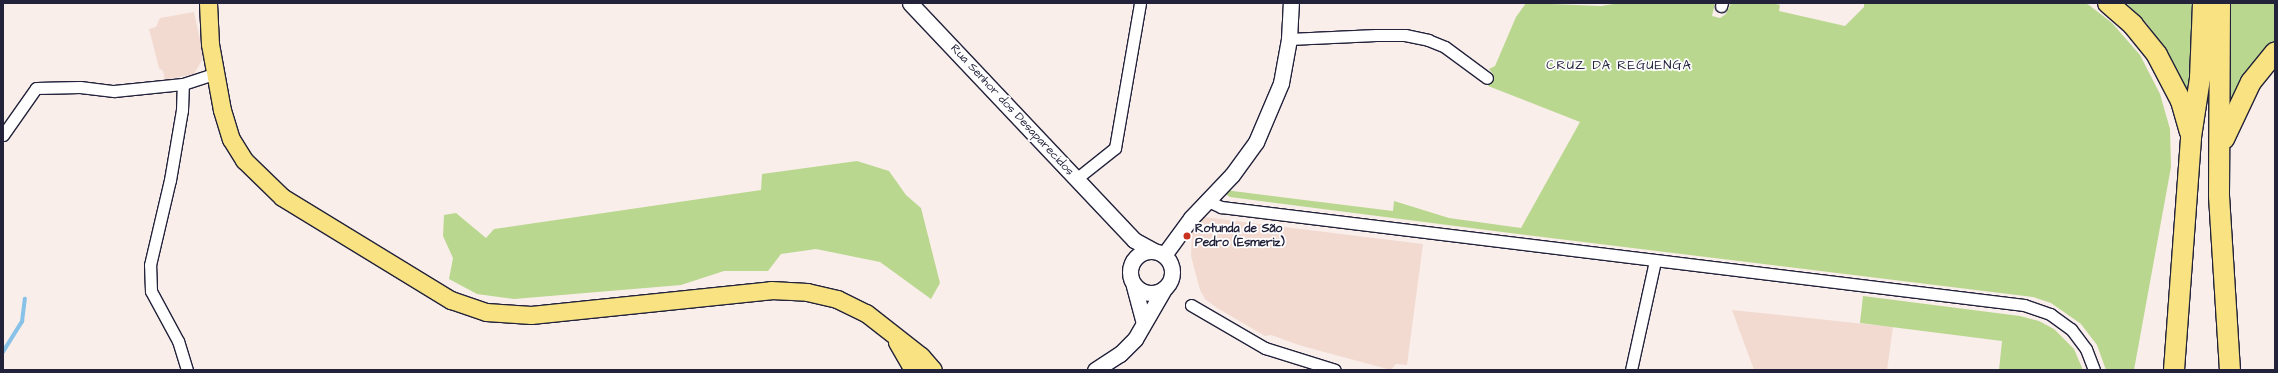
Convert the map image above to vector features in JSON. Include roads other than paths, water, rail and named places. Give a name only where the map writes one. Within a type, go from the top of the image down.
[{"type":"highway","points":[[2108,3],[2133,25],[2157,55],[2180,101],[2191,137]]},
{"type":"highway","points":[[2174,370],[2191,137],[2211,10]]},
{"type":"highway","points":[[2211,10],[2220,150],[2220,214],[2230,370]]},
{"type":"highway","points":[[2220,150],[2246,92],[2275,52]]},
{"type":"main road","points":[[206,8],[214,74],[231,139],[244,160],[266,184],[406,274],[468,307],[506,315],[531,315],[771,290],[791,290],[823,296],[852,306],[892,333],[921,356],[933,370]]},
{"type":"main road","points":[[892,333],[913,370]]},
{"type":"street","name":"Rua Senhor dos Desaparecidos","points":[[910,3],[1076,179],[1114,217],[1134,240],[1158,253]]},
{"type":"street","points":[[1076,179],[1115,148],[1140,3]]},
{"type":"street","points":[[1144,323],[1134,286],[1129,275],[1131,263],[1136,256],[1158,253],[1206,200],[1232,175],[1256,142],[1281,83],[1290,39],[1291,3]]},
{"type":"street","points":[[1290,39],[1405,35],[1428,40],[1445,47],[1487,78]]},
{"type":"street","points":[[3,135],[36,88],[80,87],[114,91],[183,84],[214,74]]},
{"type":"street","points":[[183,84],[182,110],[170,180],[150,265],[152,291],[178,342],[187,370]]},
{"type":"street","points":[[1206,200],[1221,207],[2035,308],[2055,317],[2071,329],[2086,349],[2094,370]]},
{"type":"street","name":"Rua Senhor dos Desaparecidos","points":[[1114,217],[1131,263]]},
{"type":"street","points":[[1095,370],[1120,354],[1135,339],[1172,276],[1172,268],[1158,253]]},
{"type":"street","points":[[1631,370],[1655,261]]},
{"type":"street","points":[[1134,286],[1149,293],[1164,288]]},
{"type":"street","points":[[1191,304],[1265,348],[1335,370]]},
{"type":"waterway","points":[[3,352],[22,322],[25,299]]},
{"type":"place","name":"Rotunda de São Pedro (Esmeriz)","points":[[1187,236]]},
{"type":"district","name":"CRUZ DA REGUENGA","points":[[1619,65]]}]
